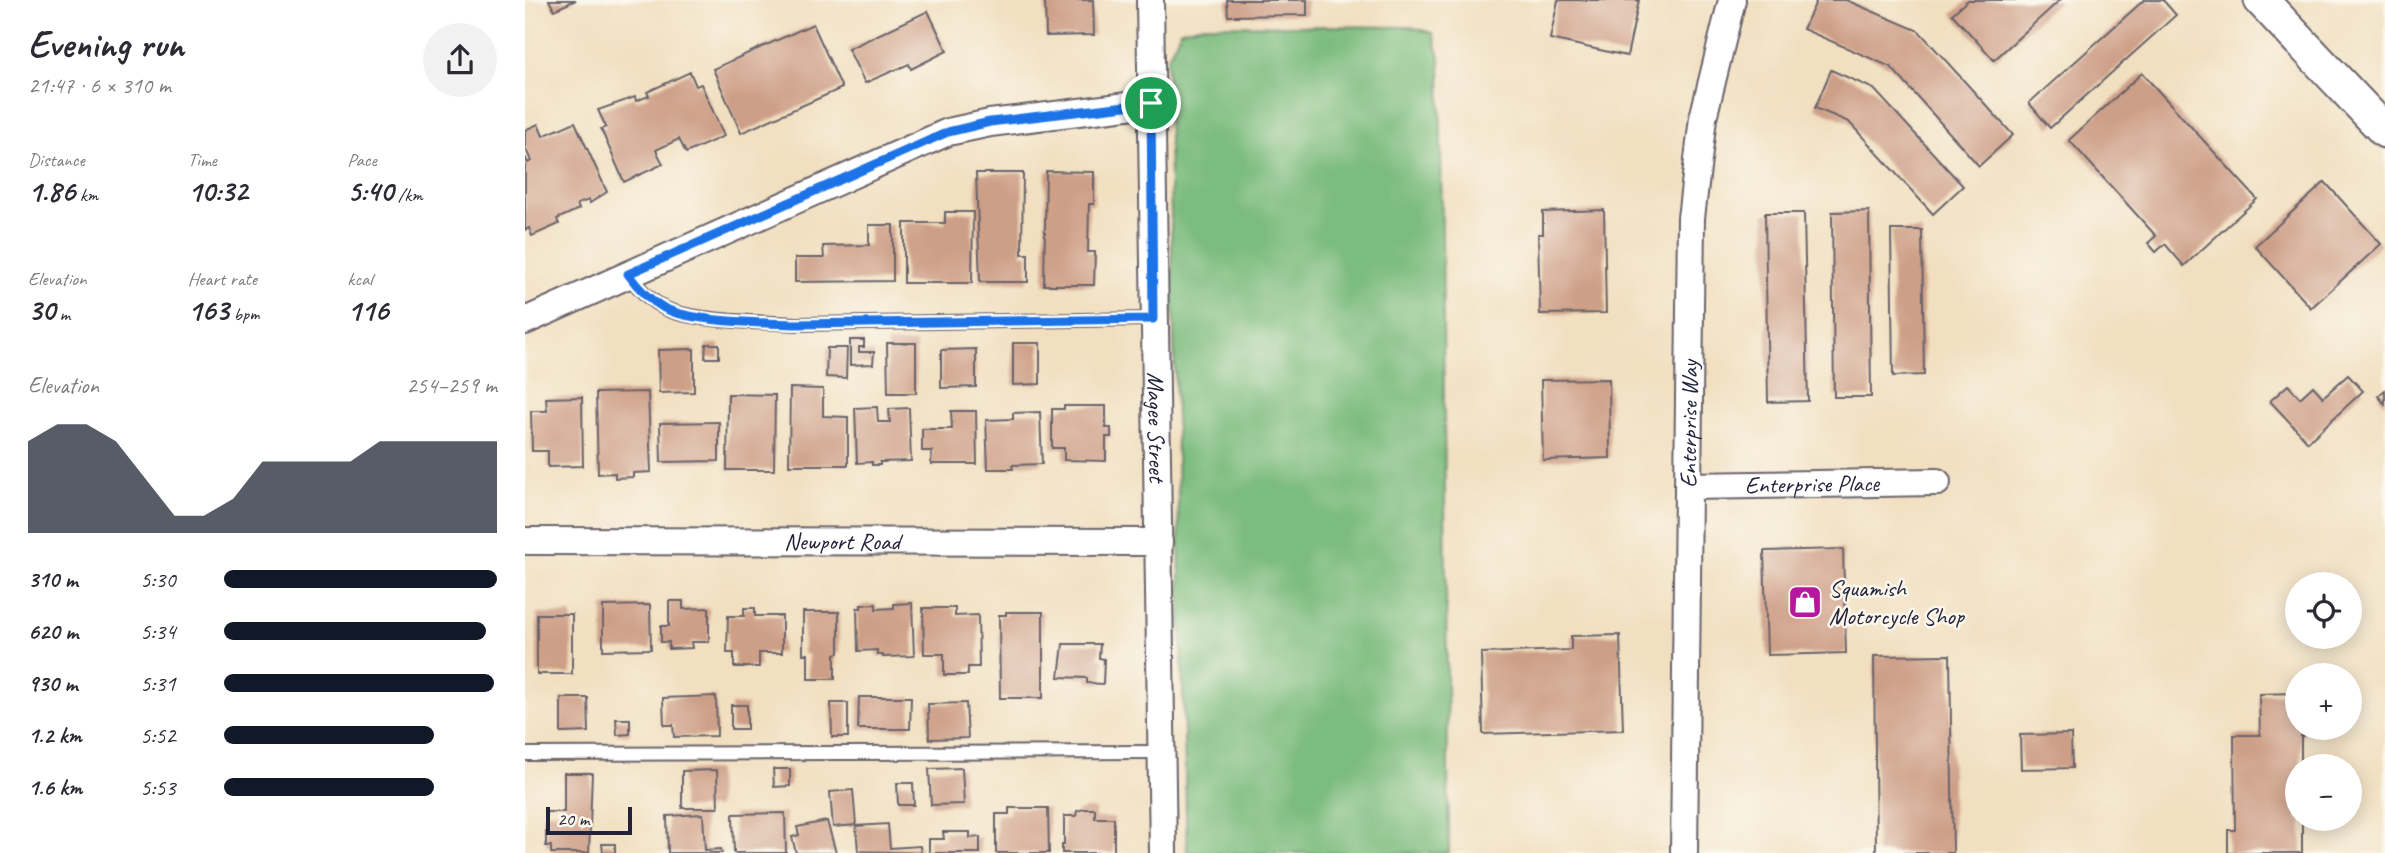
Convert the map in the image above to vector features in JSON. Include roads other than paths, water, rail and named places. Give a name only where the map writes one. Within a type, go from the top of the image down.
[{"type":"street","name":"Magee Street","points":[[1150,0],[1163,853]]},
{"type":"street","name":"Enterprise Way","points":[[1684,853],[1691,218],[1703,118],[1732,0]]},
{"type":"street","points":[[2261,0],[2385,131]]},
{"type":"street","points":[[525,321],[948,132],[990,122],[1151,103]]},
{"type":"street","name":"Enterprise Place","points":[[1688,486],[1937,482]]},
{"type":"street","name":"Newport Road","points":[[525,541],[1159,542]]},
{"type":"lane","points":[[628,274],[639,290],[667,310],[739,322],[796,324],[1153,319]]},
{"type":"lane","points":[[525,754],[1162,752]]},
{"type":"place","name":"Squamish Motorcycle Shop","points":[[1805,602]]}]
